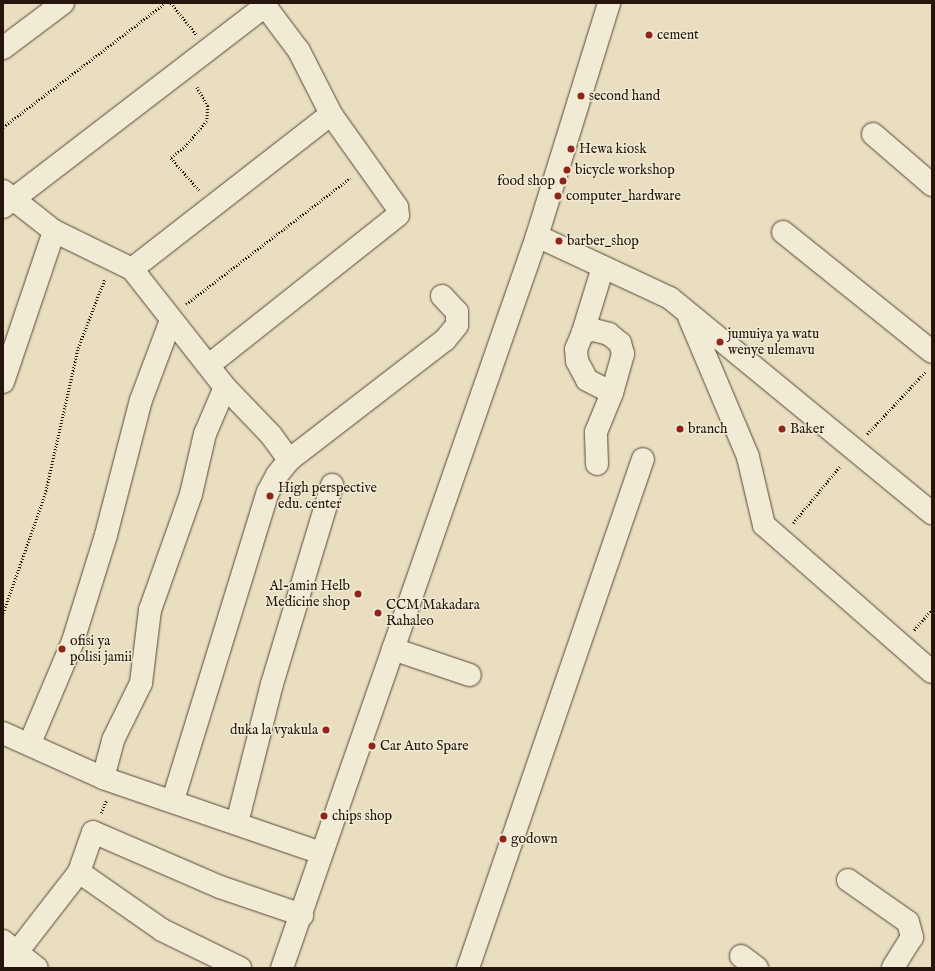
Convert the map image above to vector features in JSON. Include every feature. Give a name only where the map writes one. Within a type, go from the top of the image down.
[{"type":"street","points":[[3,48],[63,3]]},
{"type":"street","points":[[282,968],[302,915],[321,853],[537,236],[609,3]]},
{"type":"street","points":[[209,366],[394,221],[397,207],[365,166],[331,114],[298,51],[264,5],[211,51],[6,199],[54,231],[113,257],[132,269],[170,318],[225,386],[271,435],[289,460]]},
{"type":"street","points":[[132,269],[331,114]]},
{"type":"street","points":[[873,134],[931,181]]},
{"type":"street","points":[[3,382],[54,231]]},
{"type":"street","points":[[783,232],[932,352]]},
{"type":"street","points":[[537,236],[670,298],[932,513]]},
{"type":"street","points":[[603,267],[576,350],[577,361],[586,380],[612,393]]},
{"type":"street","points":[[173,800],[268,492],[289,460],[445,340],[457,325],[457,312],[442,296]]},
{"type":"street","points":[[688,314],[748,457],[764,525],[902,644],[932,672]]},
{"type":"street","points":[[30,743],[73,642],[106,535],[141,400],[170,318]]},
{"type":"street","points":[[583,332],[594,330],[609,334],[620,344],[622,362],[612,393],[596,432],[597,464]]},
{"type":"street","points":[[103,778],[112,740],[141,683],[150,610],[191,494],[205,434],[225,386]]},
{"type":"street","points":[[468,968],[643,459]]},
{"type":"street","points":[[237,823],[272,684],[332,485]]},
{"type":"street","points":[[392,649],[470,675]]},
{"type":"street","points":[[3,733],[30,743],[103,778],[173,800],[321,853]]},
{"type":"street","points":[[37,968],[10,954],[79,872],[93,832],[220,887],[302,915]]},
{"type":"street","points":[[79,872],[162,930],[240,968]]},
{"type":"street","points":[[848,880],[908,922],[912,937],[893,968]]},
{"type":"path","points":[[3,127],[164,3]]},
{"type":"path","points":[[171,3],[211,51]]},
{"type":"path","points":[[198,82],[196,89],[208,106],[207,121],[186,146],[171,158],[204,195],[209,209]]},
{"type":"path","points":[[170,318],[305,216],[365,166]]},
{"type":"path","points":[[3,614],[45,494],[78,348],[113,257]]},
{"type":"path","points":[[902,644],[932,609]]},
{"type":"path","points":[[93,832],[108,795],[103,778]]},
{"type":"place","name":"cement","points":[[649,35]]},
{"type":"place","name":"second hand","points":[[581,96]]},
{"type":"place","name":"Hewa kiosk","points":[[571,149]]},
{"type":"place","name":"bicycle workshop","points":[[567,170]]},
{"type":"place","name":"food shop","points":[[563,181]]},
{"type":"place","name":"computer_hardware","points":[[558,196]]},
{"type":"place","name":"barber_shop","points":[[559,241]]},
{"type":"place","name":"jumuiya ya watu wenye ulemavu","points":[[720,342]]},
{"type":"place","name":"branch","points":[[680,429]]},
{"type":"place","name":"Baker","points":[[782,429]]},
{"type":"place","name":"High perspective edu. center","points":[[270,496]]},
{"type":"place","name":"Al-amin Helb Medicine shop","points":[[358,594]]},
{"type":"place","name":"CCM Makadara Rahaleo","points":[[378,613]]},
{"type":"place","name":"ofisi ya polisi jamii","points":[[62,649]]},
{"type":"place","name":"duka la vyakula","points":[[326,730]]},
{"type":"place","name":"Car Auto Spare","points":[[372,746]]},
{"type":"place","name":"chips shop","points":[[324,816]]},
{"type":"place","name":"godown","points":[[503,839]]}]
